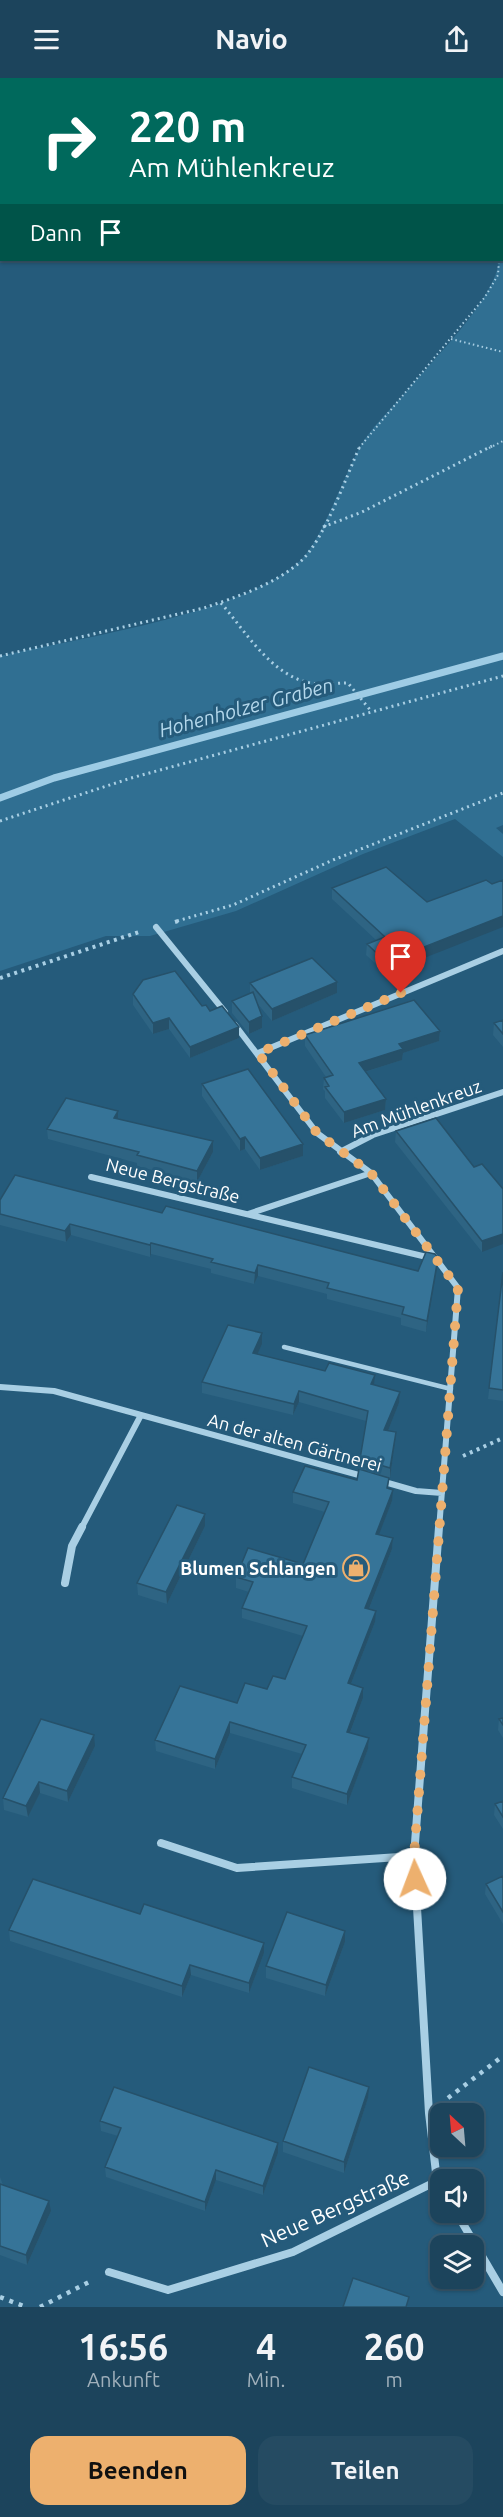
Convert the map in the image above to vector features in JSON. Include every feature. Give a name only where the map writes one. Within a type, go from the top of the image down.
[{"type":"street","name":"Neue Bergstraße","points":[[156,927],[258,1053],[317,1133],[371,1173],[458,1288],[414,1856],[429,2114],[437,2169]]},
{"type":"street","points":[[258,1053],[503,951]]},
{"type":"street","name":"Am Mühlenkreuz","points":[[340,1152],[373,1135],[503,1092]]},
{"type":"street","name":"Neue Bergstraße","points":[[247,1214],[371,1173]]},
{"type":"street","name":"Neue Bergstraße","points":[[91,1177],[438,1260]]},
{"type":"street","name":"An der alten Gärtnerei","points":[[0,1387],[54,1391],[416,1491],[442,1493]]},
{"type":"street","points":[[65,1582],[72,1546],[141,1415]]},
{"type":"street","points":[[161,1843],[237,1868],[414,1856]]},
{"type":"street","name":"Neue Bergstraße","points":[[109,2272],[168,2290],[293,2252],[430,2188]]},
{"type":"street","points":[[462,2223],[503,2292]]},
{"type":"lane","points":[[284,1347],[451,1389]]},
{"type":"path","points":[[0,656],[168,618],[221,603],[262,586],[302,560],[323,527],[361,444],[485,297],[498,275],[499,261]]},
{"type":"path","points":[[451,339],[503,352]]},
{"type":"path","points":[[323,527],[362,512],[503,441]]},
{"type":"path","points":[[221,603],[274,665],[303,682],[348,683],[371,711]]},
{"type":"path","points":[[0,821],[131,778],[503,676]]},
{"type":"path","points":[[0,978],[156,927],[233,905],[333,861],[503,793]]},
{"type":"path","points":[[445,1464],[503,1438]]},
{"type":"path","points":[[429,2114],[503,2056]]},
{"type":"path","points":[[40,2307],[109,2272]]},
{"type":"path","points":[[0,2296],[26,2307]]},
{"type":"shaded area","points":[[499,261],[503,261],[503,825],[496,828],[503,834],[503,857],[455,819],[363,854],[236,911],[150,936],[106,936],[0,971],[0,656],[159,622],[202,609],[242,595],[276,579],[301,560],[317,538],[364,440],[460,330],[487,293]]},
{"type":"building","points":[[386,867],[427,902],[486,880],[492,884],[503,880],[503,916],[386,962],[367,944],[385,937],[332,888]]},
{"type":"building","points":[[312,958],[337,982],[272,1009],[250,983]]},
{"type":"building","points":[[175,971],[202,1006],[206,1005],[210,1011],[222,1006],[239,1027],[190,1047],[169,1018],[153,1023],[133,994],[143,980]]},
{"type":"building","points":[[253,992],[262,1016],[249,1022],[232,1001]]},
{"type":"building","points":[[414,1000],[440,1031],[399,1044],[403,1049],[359,1063],[386,1099],[344,1112],[325,1087],[329,1086],[324,1078],[333,1075],[305,1035]]},
{"type":"building","points":[[503,1020],[503,1034],[494,1023]]},
{"type":"building","points":[[248,1069],[303,1144],[260,1158],[245,1137],[240,1139],[202,1084]]},
{"type":"building","points":[[66,1098],[118,1111],[114,1118],[213,1141],[197,1171],[137,1155],[139,1152],[47,1129]]},
{"type":"building","points":[[436,1118],[474,1167],[482,1164],[503,1189],[503,1234],[482,1241],[396,1131]]},
{"type":"building","points":[[15,1175],[162,1213],[166,1206],[418,1271],[426,1252],[435,1254],[438,1258],[427,1321],[402,1314],[404,1307],[327,1288],[329,1283],[258,1265],[255,1273],[211,1262],[213,1259],[70,1224],[65,1231],[0,1214],[0,1200]]},
{"type":"building","points":[[503,1272],[503,1390],[489,1388]]},
{"type":"building","points":[[228,1325],[262,1333],[253,1353],[325,1371],[329,1363],[375,1375],[371,1384],[400,1392],[384,1430],[396,1432],[390,1468],[360,1459],[368,1411],[299,1391],[294,1404],[202,1382]]},
{"type":"building","points":[[305,1466],[357,1480],[359,1469],[389,1478],[387,1488],[393,1490],[376,1534],[393,1538],[365,1608],[376,1611],[348,1683],[363,1688],[347,1732],[369,1738],[347,1794],[292,1777],[306,1745],[230,1722],[215,1759],[155,1740],[180,1686],[237,1703],[245,1683],[267,1689],[273,1676],[285,1679],[307,1626],[242,1608],[253,1582],[236,1577],[248,1548],[303,1564],[329,1502],[293,1492]]},
{"type":"building","points":[[177,1505],[205,1514],[166,1592],[137,1583]]},
{"type":"building","points":[[41,1719],[94,1735],[67,1791],[39,1782],[26,1806],[3,1798]]},
{"type":"building","points":[[503,1801],[503,1817],[495,1804]]},
{"type":"building","points":[[503,1876],[503,1912],[486,1884]]},
{"type":"building","points":[[33,1879],[140,1914],[144,1904],[264,1943],[249,1983],[190,1965],[182,1986],[9,1930]]},
{"type":"building","points":[[287,1912],[345,1931],[326,1985],[266,1966]]},
{"type":"building","points":[[309,2067],[369,2087],[344,2162],[283,2141]]},
{"type":"building","points":[[114,2087],[278,2143],[263,2186],[216,2170],[205,2202],[105,2167],[121,2128],[100,2121]]},
{"type":"building","points":[[0,2184],[49,2201],[26,2255],[0,2246]]},
{"type":"building","points":[[353,2278],[409,2297],[406,2307],[343,2307]]},
{"type":"waterway","name":"Hohenholzer Graben","points":[[0,798],[54,778],[503,656]]},
{"type":"place","name":"Blumen Schlangen","points":[[356,1568]]},
{"type":"route","points":[[401,993],[258,1053],[317,1133],[371,1173],[458,1288],[454,1363],[414,1856],[415,1879]]}]
